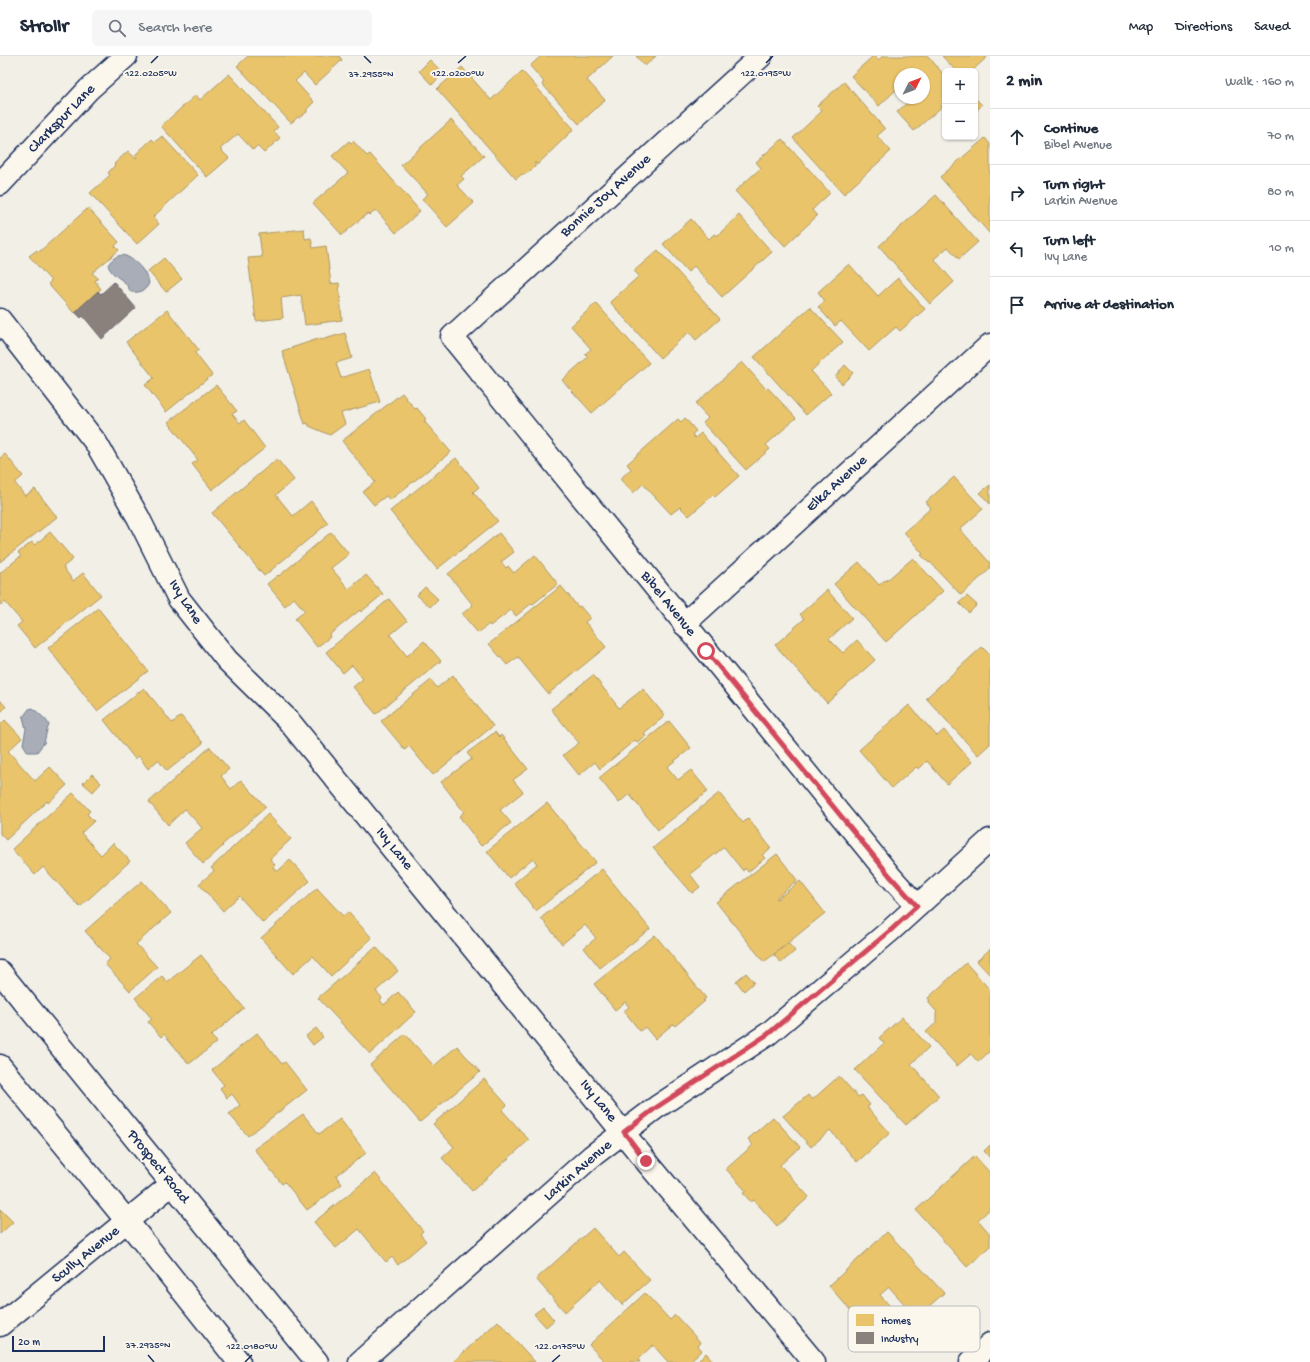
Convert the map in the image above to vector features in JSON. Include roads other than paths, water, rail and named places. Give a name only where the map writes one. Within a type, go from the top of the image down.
[{"type":"street","name":"Clarkspur Lane","points":[[0,184],[90,89],[126,56]]},
{"type":"street","name":"Bonnie Joy Avenue","points":[[452,337],[761,56]]},
{"type":"street","name":"Ivy Lane","points":[[0,320],[96,443],[138,517],[179,599],[227,660],[288,720],[646,1161],[814,1362]]},
{"type":"street","name":"Bibel Avenue","points":[[452,337],[684,624],[890,876],[917,906]]},
{"type":"street","name":"Elka Avenue","points":[[684,624],[990,345]]},
{"type":"street","name":"Larkin Avenue","points":[[360,1362],[592,1156],[657,1107],[768,1034],[885,935],[990,840]]},
{"type":"street","name":"Prospect Road","points":[[0,972],[317,1362]]},
{"type":"street","points":[[0,1066],[127,1221],[239,1362]]},
{"type":"street","name":"Scully Avenue","points":[[0,1325],[172,1184]]},
{"type":"street","points":[[971,1362],[990,1344]]}]
